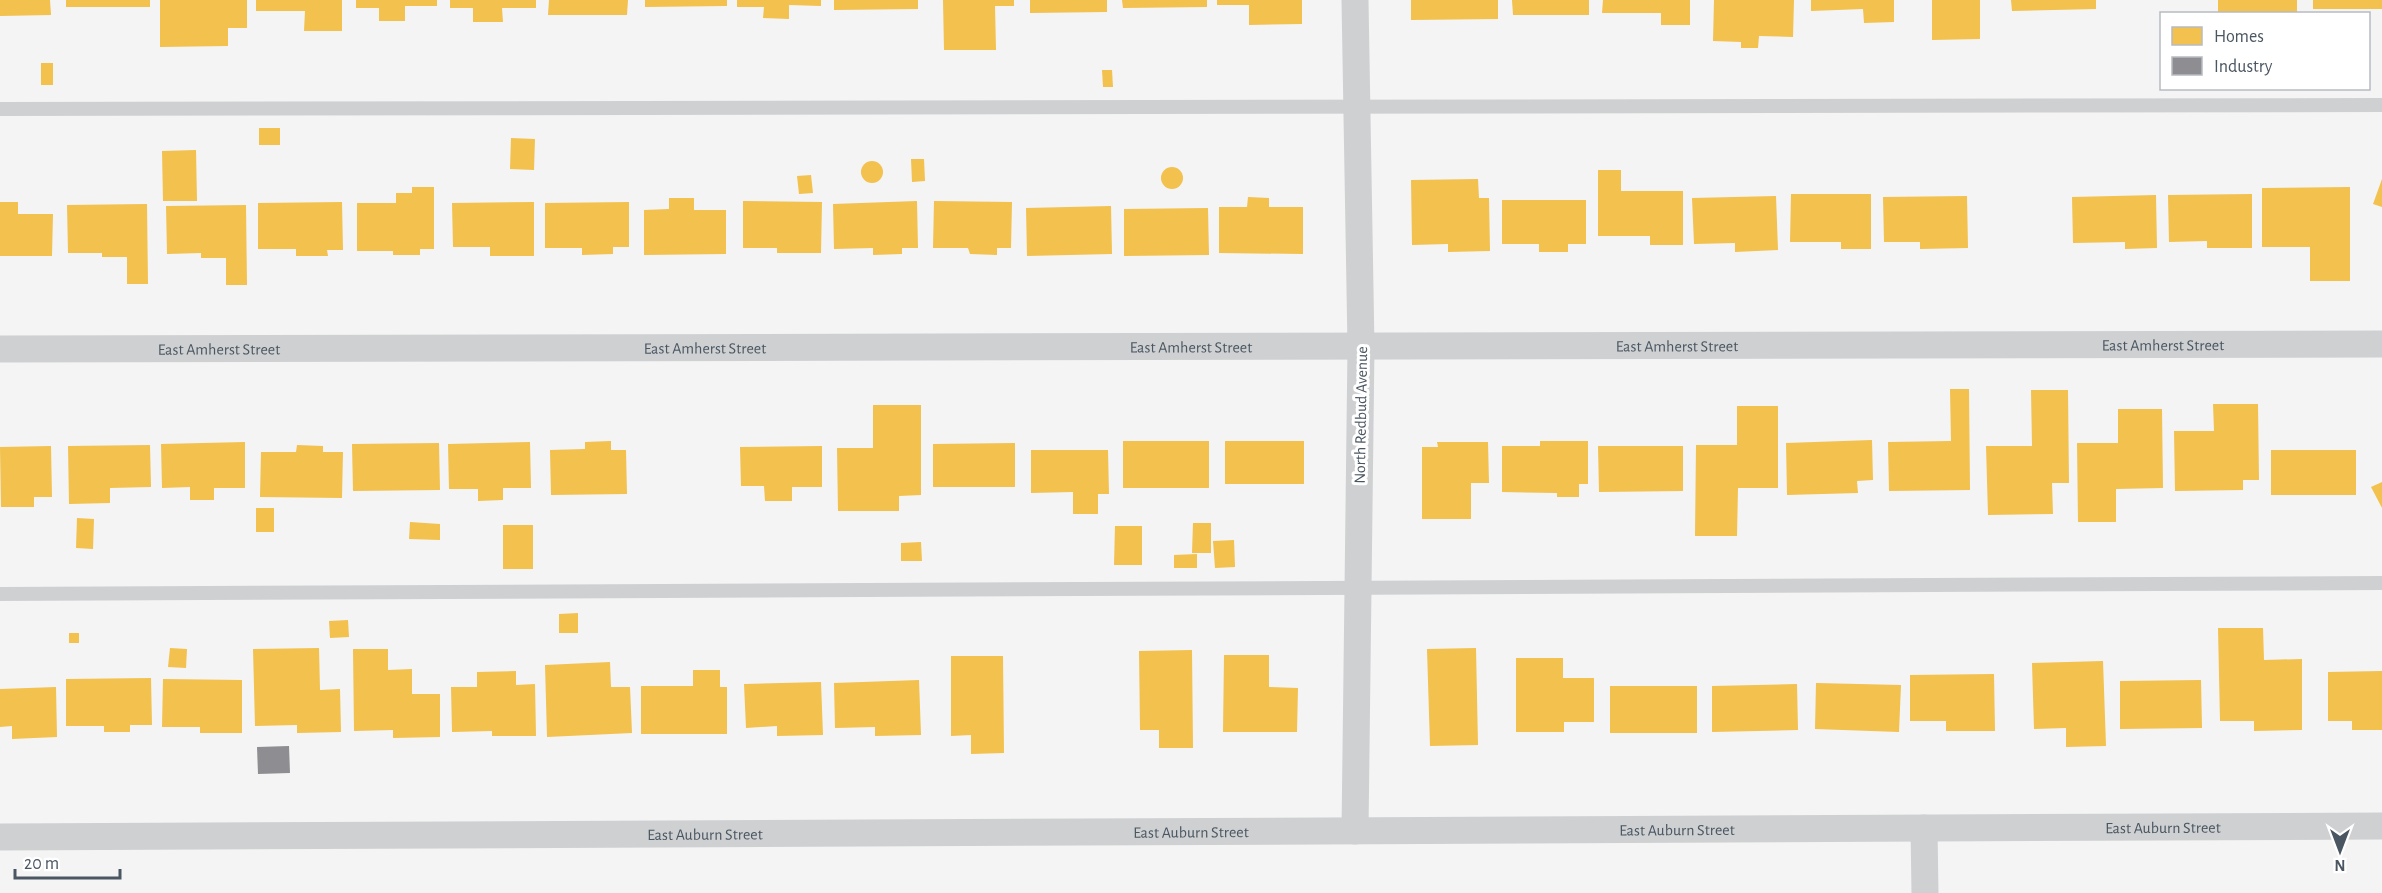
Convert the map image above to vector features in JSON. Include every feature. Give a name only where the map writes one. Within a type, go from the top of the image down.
[{"type":"street","name":"North Redbud Avenue","points":[[1355,0],[1361,347],[1355,831]]},
{"type":"street","name":"East Amherst Street","points":[[0,349],[2382,344]]},
{"type":"street","name":"East Auburn Street","points":[[0,837],[2382,826]]},
{"type":"street","points":[[1924,828],[1925,893]]},
{"type":"lane","points":[[0,109],[2382,105]]},
{"type":"lane","points":[[0,594],[2382,583]]},
{"type":"building: Homes","points":[[0,0],[50,0],[51,15],[0,16]]},
{"type":"building: Homes","points":[[66,0],[150,0],[150,7],[66,7]]},
{"type":"building: Homes","points":[[160,0],[247,0],[247,28],[228,28],[228,46],[160,47]]},
{"type":"building: Homes","points":[[256,0],[342,0],[342,31],[304,31],[305,11],[256,11]]},
{"type":"building: Homes","points":[[356,0],[437,0],[437,6],[405,6],[405,21],[379,21],[379,8],[356,8]]},
{"type":"building: Homes","points":[[450,0],[536,0],[536,8],[502,8],[503,22],[473,22],[473,8],[450,8]]},
{"type":"building: Homes","points":[[549,0],[628,0],[627,15],[548,15]]},
{"type":"building: Homes","points":[[645,0],[727,0],[727,6],[645,7]]},
{"type":"building: Homes","points":[[737,0],[821,0],[821,6],[789,5],[789,19],[763,18],[764,7],[737,7]]},
{"type":"building: Homes","points":[[834,0],[918,0],[918,9],[834,10]]},
{"type":"building: Homes","points":[[943,0],[1014,0],[1014,6],[995,6],[996,50],[944,50]]},
{"type":"building: Homes","points":[[1030,0],[1107,0],[1107,12],[1030,13]]},
{"type":"building: Homes","points":[[1122,0],[1207,0],[1207,7],[1123,8]]},
{"type":"building: Homes","points":[[1217,0],[1302,0],[1302,24],[1249,25],[1249,5],[1217,5]]},
{"type":"building: Homes","points":[[1411,0],[1498,0],[1498,19],[1411,20]]},
{"type":"building: Homes","points":[[1512,0],[1589,0],[1589,15],[1513,15]]},
{"type":"building: Homes","points":[[1603,0],[1690,0],[1690,25],[1661,25],[1661,13],[1602,13]]},
{"type":"building: Homes","points":[[1714,0],[1794,0],[1793,37],[1759,36],[1758,48],[1741,48],[1741,42],[1713,41]]},
{"type":"building: Homes","points":[[1811,0],[1894,0],[1894,22],[1864,23],[1863,9],[1811,11]]},
{"type":"building: Homes","points":[[1932,0],[1980,0],[1980,39],[1932,40]]},
{"type":"building: Homes","points":[[2011,0],[2096,0],[2096,9],[2012,11]]},
{"type":"building: Homes","points":[[2218,0],[2297,0],[2297,12],[2218,12]]},
{"type":"building: Homes","points":[[2313,0],[2382,0],[2382,9],[2313,9]]},
{"type":"building: Homes","points":[[41,63],[53,63],[53,85],[41,85]]},
{"type":"building: Homes","points":[[1102,70],[1112,70],[1113,87],[1103,87]]},
{"type":"building: Homes","points":[[259,128],[280,128],[280,145],[259,145]]},
{"type":"building: Homes","points":[[511,138],[535,139],[534,170],[510,169]]},
{"type":"building: Homes","points":[[196,150],[197,201],[163,201],[162,151]]},
{"type":"building: Homes","points":[[911,159],[924,159],[925,181],[912,182]]},
{"type":"building: Homes","points":[[872,161],[880,164],[883,172],[880,180],[872,183],[864,180],[861,172],[864,164]]},
{"type":"building: Homes","points":[[1172,167],[1180,170],[1183,178],[1180,186],[1172,189],[1164,186],[1161,178],[1164,170]]},
{"type":"building: Homes","points":[[1598,170],[1621,170],[1621,191],[1683,191],[1683,245],[1650,245],[1650,236],[1598,236]]},
{"type":"building: Homes","points":[[811,175],[813,193],[799,194],[797,176]]},
{"type":"building: Homes","points":[[1478,179],[1479,198],[1489,198],[1490,251],[1448,252],[1448,244],[1412,245],[1411,180]]},
{"type":"building: Homes","points":[[2382,179],[2382,207],[2373,204]]},
{"type":"building: Homes","points":[[412,187],[434,187],[434,249],[420,249],[420,255],[393,255],[393,251],[357,251],[357,203],[396,203],[396,193],[412,193]]},
{"type":"building: Homes","points":[[2350,187],[2350,281],[2310,281],[2310,247],[2262,247],[2262,188]]},
{"type":"building: Homes","points":[[1791,194],[1871,194],[1871,249],[1841,249],[1841,242],[1790,242]]},
{"type":"building: Homes","points":[[2252,194],[2252,248],[2207,248],[2207,241],[2169,242],[2168,195]]},
{"type":"building: Homes","points":[[2156,195],[2157,248],[2125,249],[2125,242],[2073,243],[2072,197]]},
{"type":"building: Homes","points":[[1776,196],[1778,250],[1735,252],[1735,243],[1694,244],[1692,198]]},
{"type":"building: Homes","points":[[1967,196],[1968,248],[1920,249],[1920,242],[1884,242],[1883,197]]},
{"type":"building: Homes","points":[[1248,197],[1269,198],[1269,207],[1303,207],[1303,254],[1219,253],[1219,207],[1247,207]]},
{"type":"building: Homes","points":[[669,198],[694,198],[694,210],[726,210],[726,254],[644,255],[644,210],[669,209]]},
{"type":"building: Homes","points":[[1502,200],[1586,200],[1586,244],[1568,244],[1568,252],[1539,252],[1539,244],[1502,244]]},
{"type":"building: Homes","points":[[743,201],[822,202],[821,253],[777,253],[777,248],[743,248]]},
{"type":"building: Homes","points":[[917,201],[918,248],[902,248],[902,254],[873,255],[873,248],[834,249],[833,204]]},
{"type":"building: Homes","points":[[934,201],[1012,202],[1011,248],[997,248],[997,255],[970,254],[968,248],[933,248]]},
{"type":"building: Homes","points":[[0,202],[18,202],[18,214],[53,214],[52,256],[0,256]]},
{"type":"building: Homes","points":[[342,202],[343,250],[327,250],[328,256],[296,256],[296,249],[258,249],[258,203]]},
{"type":"building: Homes","points":[[534,202],[534,256],[490,256],[490,247],[453,247],[452,203]]},
{"type":"building: Homes","points":[[629,202],[629,247],[613,247],[613,254],[582,255],[582,248],[545,248],[545,203]]},
{"type":"building: Homes","points":[[147,204],[148,284],[127,284],[127,257],[102,257],[102,253],[68,253],[67,205]]},
{"type":"building: Homes","points":[[246,205],[247,285],[226,285],[226,258],[201,258],[201,253],[167,254],[166,206]]},
{"type":"building: Homes","points":[[1111,206],[1112,254],[1027,256],[1026,208]]},
{"type":"building: Homes","points":[[1208,208],[1209,255],[1124,256],[1124,209]]},
{"type":"building: Homes","points":[[1950,389],[1969,389],[1970,490],[1889,491],[1888,442],[1951,441]]},
{"type":"building: Homes","points":[[2031,390],[2068,390],[2069,483],[2052,483],[2053,514],[1988,515],[1986,446],[2032,446]]},
{"type":"building: Homes","points":[[2213,404],[2258,404],[2259,480],[2243,480],[2243,490],[2175,491],[2174,431],[2214,431]]},
{"type":"building: Homes","points":[[873,405],[921,405],[921,495],[899,496],[899,511],[838,511],[837,448],[873,448]]},
{"type":"building: Homes","points":[[1737,406],[1778,406],[1778,488],[1738,488],[1737,536],[1695,536],[1696,445],[1737,445]]},
{"type":"building: Homes","points":[[2118,409],[2162,409],[2163,488],[2116,489],[2116,522],[2078,522],[2077,443],[2118,443]]},
{"type":"building: Homes","points":[[1872,440],[1873,480],[1857,481],[1858,493],[1787,495],[1786,443]]},
{"type":"building: Homes","points":[[611,441],[611,450],[626,450],[627,494],[551,495],[550,450],[585,449],[585,442]]},
{"type":"building: Homes","points":[[1123,441],[1209,441],[1209,488],[1123,488]]},
{"type":"building: Homes","points":[[1225,441],[1304,441],[1304,484],[1225,484]]},
{"type":"building: Homes","points":[[1540,441],[1588,441],[1588,484],[1579,484],[1579,497],[1557,497],[1557,493],[1502,492],[1502,446],[1540,446]]},
{"type":"building: Homes","points":[[245,442],[245,488],[214,488],[214,500],[190,500],[190,487],[162,488],[161,444]]},
{"type":"building: Homes","points":[[530,442],[531,488],[503,488],[503,500],[478,501],[478,489],[449,489],[448,444]]},
{"type":"building: Homes","points":[[1437,442],[1488,442],[1489,483],[1471,483],[1471,519],[1422,519],[1422,447],[1438,447]]},
{"type":"building: Homes","points":[[439,443],[440,490],[353,491],[352,444]]},
{"type":"building: Homes","points":[[1015,443],[1015,487],[933,487],[933,444]]},
{"type":"building: Homes","points":[[150,445],[151,487],[110,488],[110,503],[69,504],[68,446]]},
{"type":"building: Homes","points":[[297,445],[323,446],[323,452],[343,452],[342,498],[260,497],[261,452],[296,452]]},
{"type":"building: Homes","points":[[51,446],[52,497],[34,497],[34,507],[1,507],[0,447]]},
{"type":"building: Homes","points":[[822,446],[822,487],[792,487],[792,501],[765,501],[764,486],[741,486],[740,447]]},
{"type":"building: Homes","points":[[1598,446],[1683,446],[1683,491],[1599,492]]},
{"type":"building: Homes","points":[[1031,450],[1108,450],[1109,494],[1098,494],[1098,514],[1073,514],[1073,492],[1031,493]]},
{"type":"building: Homes","points":[[2271,450],[2356,450],[2356,495],[2271,495]]},
{"type":"building: Homes","points":[[2382,482],[2382,508],[2371,487]]},
{"type":"building: Homes","points":[[256,508],[274,508],[274,532],[256,532]]},
{"type":"building: Homes","points":[[77,518],[94,519],[93,549],[76,548]]},
{"type":"building: Homes","points":[[410,522],[440,524],[440,540],[409,539]]},
{"type":"building: Homes","points":[[1193,523],[1211,523],[1211,553],[1192,553]]},
{"type":"building: Homes","points":[[503,525],[533,525],[533,569],[503,569]]},
{"type":"building: Homes","points":[[1115,526],[1142,526],[1142,565],[1114,565]]},
{"type":"building: Homes","points":[[1234,540],[1235,567],[1215,568],[1213,541]]},
{"type":"building: Homes","points":[[921,542],[922,561],[901,561],[901,543]]},
{"type":"building: Homes","points":[[1197,554],[1197,568],[1174,568],[1174,555]]},
{"type":"building: Homes","points":[[578,613],[578,633],[559,633],[559,614]]},
{"type":"building: Homes","points":[[348,620],[349,637],[330,638],[329,621]]},
{"type":"building: Homes","points":[[2218,628],[2263,628],[2264,660],[2302,659],[2302,730],[2254,731],[2254,721],[2220,721]]},
{"type":"building: Homes","points":[[69,633],[79,633],[79,643],[69,643]]},
{"type":"building: Homes","points":[[170,648],[187,649],[186,668],[168,667]]},
{"type":"building: Homes","points":[[319,648],[320,690],[340,689],[341,732],[297,733],[297,725],[255,726],[253,649]]},
{"type":"building: Homes","points":[[1476,648],[1478,745],[1430,746],[1427,649]]},
{"type":"building: Homes","points":[[353,649],[388,649],[388,670],[412,669],[412,694],[440,694],[440,737],[393,738],[393,730],[354,731]]},
{"type":"building: Homes","points":[[1192,650],[1193,748],[1159,748],[1159,730],[1140,730],[1139,651]]},
{"type":"building: Homes","points":[[1224,655],[1269,655],[1269,687],[1298,688],[1297,732],[1223,732]]},
{"type":"building: Homes","points":[[951,656],[1003,656],[1004,753],[971,754],[971,735],[951,736]]},
{"type":"building: Homes","points":[[1516,658],[1563,658],[1563,678],[1594,678],[1594,722],[1564,722],[1564,732],[1516,732]]},
{"type":"building: Homes","points":[[2103,661],[2106,746],[2066,747],[2066,728],[2034,729],[2032,663]]},
{"type":"building: Homes","points":[[610,662],[611,687],[630,687],[632,733],[547,737],[545,665]]},
{"type":"building: Homes","points":[[693,670],[720,670],[720,687],[727,687],[727,734],[641,734],[641,686],[693,686]]},
{"type":"building: Homes","points":[[516,671],[516,685],[535,684],[536,736],[492,736],[492,731],[452,732],[451,687],[477,687],[477,672]]},
{"type":"building: Homes","points":[[2382,671],[2382,730],[2352,730],[2352,721],[2328,721],[2328,672]]},
{"type":"building: Homes","points":[[1994,674],[1995,731],[1946,731],[1946,721],[1910,721],[1910,675]]},
{"type":"building: Homes","points":[[151,678],[152,725],[130,725],[130,732],[104,732],[104,726],[66,726],[66,679]]},
{"type":"building: Homes","points":[[163,679],[242,680],[242,733],[200,733],[200,727],[162,727]]},
{"type":"building: Homes","points":[[919,680],[921,735],[875,736],[875,727],[835,728],[834,683]]},
{"type":"building: Homes","points":[[2201,680],[2202,728],[2120,729],[2120,681]]},
{"type":"building: Homes","points":[[821,682],[823,735],[777,736],[777,726],[746,728],[744,684]]},
{"type":"building: Homes","points":[[1816,683],[1901,685],[1899,732],[1815,729]]},
{"type":"building: Homes","points":[[1797,684],[1798,730],[1712,732],[1712,686]]},
{"type":"building: Homes","points":[[1610,686],[1697,686],[1697,733],[1610,733]]},
{"type":"building: Homes","points":[[56,687],[57,737],[12,739],[12,726],[0,727],[0,689]]},
{"type":"building: Industry","points":[[289,746],[290,773],[258,774],[257,747]]}]
